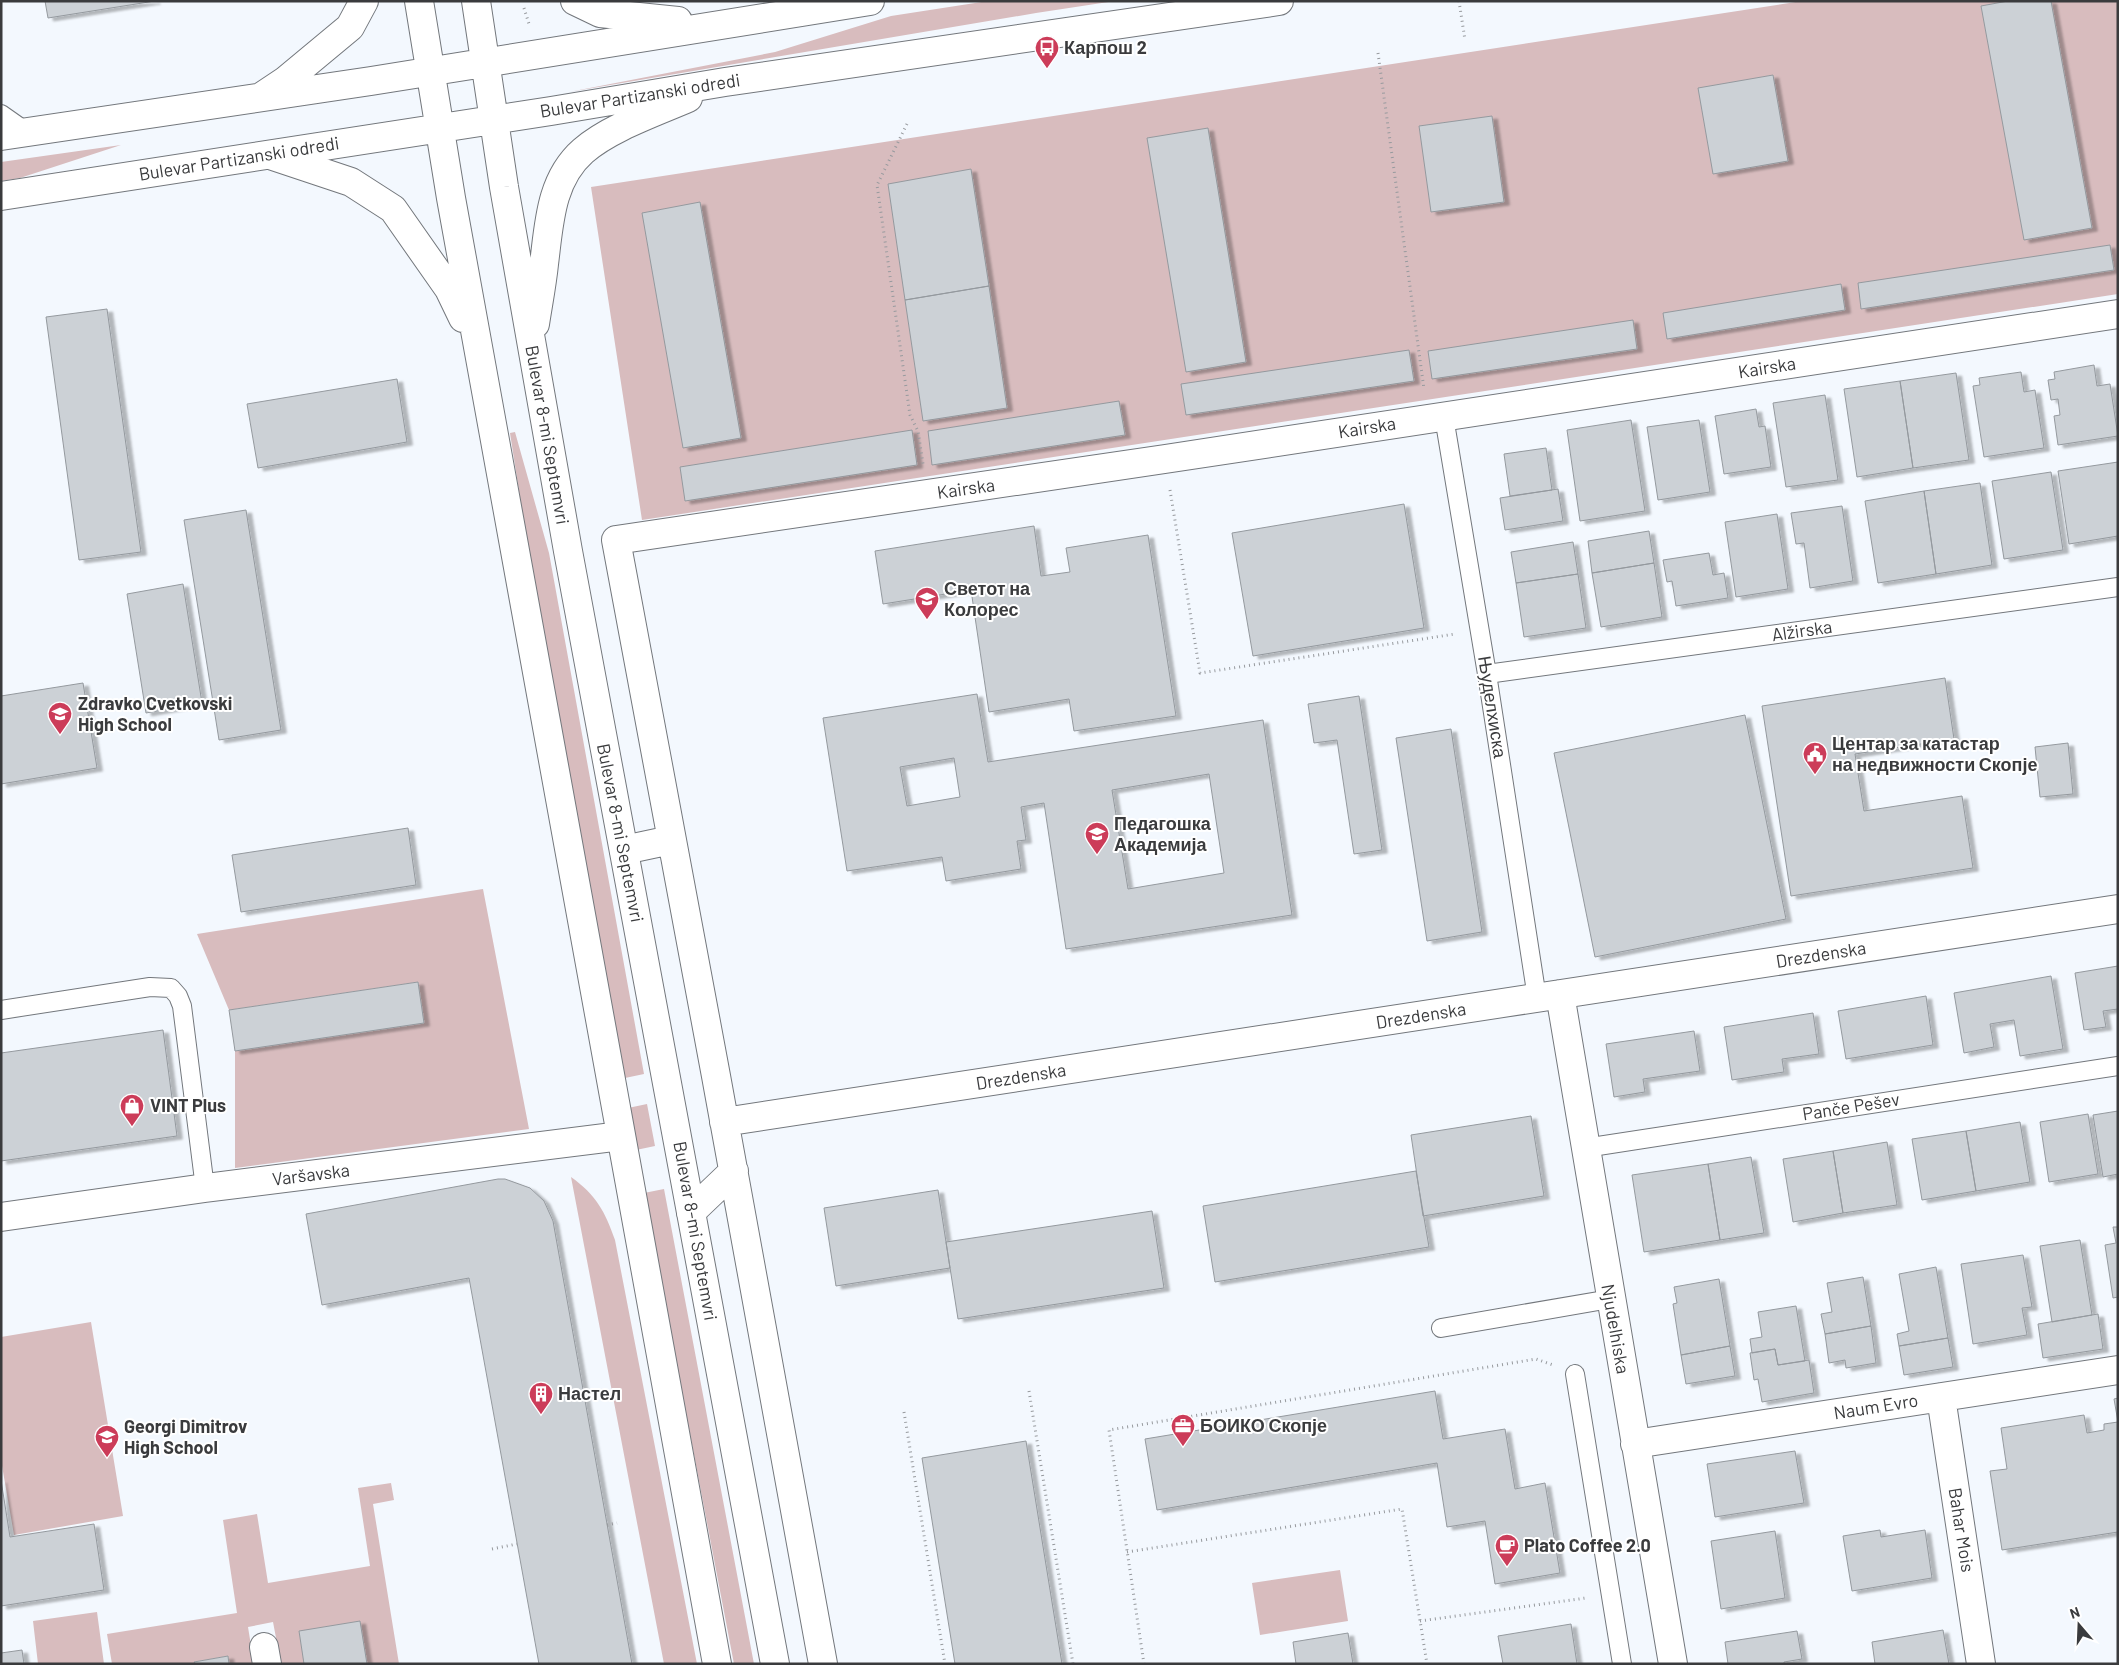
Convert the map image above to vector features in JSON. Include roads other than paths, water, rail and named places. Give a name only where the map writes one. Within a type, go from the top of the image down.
[{"type":"street","points":[[259,98],[285,81],[350,27],[364,1]]},
{"type":"street","points":[[420,1],[451,198],[478,350],[717,1664]]},
{"type":"street","name":"Bulevar 8-mi Septemvri","points":[[476,1],[493,120],[531,346],[775,1664]]},
{"type":"street","points":[[575,1],[600,13],[716,24]]},
{"type":"street","points":[[1,136],[259,98],[870,1]]},
{"type":"street","name":"Bulevar Partizanski odredi","points":[[1,196],[725,82],[1278,1]]},
{"type":"street","points":[[531,346],[544,266],[550,209],[563,176],[582,151],[614,131],[725,82]]},
{"type":"street","points":[[270,154],[351,182],[393,209],[449,288],[478,350]]},
{"type":"street","name":"Kairska","points":[[671,840],[616,540],[1165,460],[2118,314]]},
{"type":"street","points":[[624,850],[671,840],[734,1171],[823,1664]]},
{"type":"street","name":"Drezdenska","points":[[724,1122],[2118,909]]},
{"type":"street","name":"Njudelhiska","points":[[1548,996],[1584,1148],[1672,1664]]},
{"type":"street","name":"Varšavska","points":[[1,1217],[205,1188],[621,1136]]},
{"type":"street","points":[[691,1212],[734,1171]]},
{"type":"street","name":"Naum Evro","points":[[1635,1444],[2118,1370]]},
{"type":"street","name":"Bahar Mois","points":[[1941,1397],[1981,1664]]},
{"type":"lane","points":[[1,114],[28,132]]},
{"type":"lane","name":"Њуделхиска","points":[[1436,418],[1479,630],[1548,996]]},
{"type":"lane","name":"Alžirska","points":[[1487,674],[2118,587]]},
{"type":"lane","points":[[1,1010],[150,987],[171,988],[178,996],[182,1006],[205,1188]]},
{"type":"lane","name":"Panče Pešev","points":[[1584,1148],[2118,1066]]},
{"type":"lane","points":[[1442,1328],[1610,1299]]},
{"type":"lane","points":[[1575,1374],[1622,1664]]},
{"type":"place","name":"Карпош 2","points":[[1047,69]]},
{"type":"place","name":"Светот на Колорес","points":[[927,620]]},
{"type":"place","name":"Zdravko Cvetkovski High School","points":[[60,735]]},
{"type":"place","name":"Центар за катастар на недвижности Скопје","points":[[1815,775]]},
{"type":"place","name":"Педагошка Академија","points":[[1097,855]]},
{"type":"place","name":"VINT Plus","points":[[132,1127]]},
{"type":"place","name":"Настел","points":[[541,1415]]},
{"type":"place","name":"БОИКО Скопје","points":[[1183,1447]]},
{"type":"place","name":"Georgi Dimitrov High School","points":[[107,1458]]},
{"type":"place","name":"Plato Coffee 2.0","points":[[1507,1567]]}]
